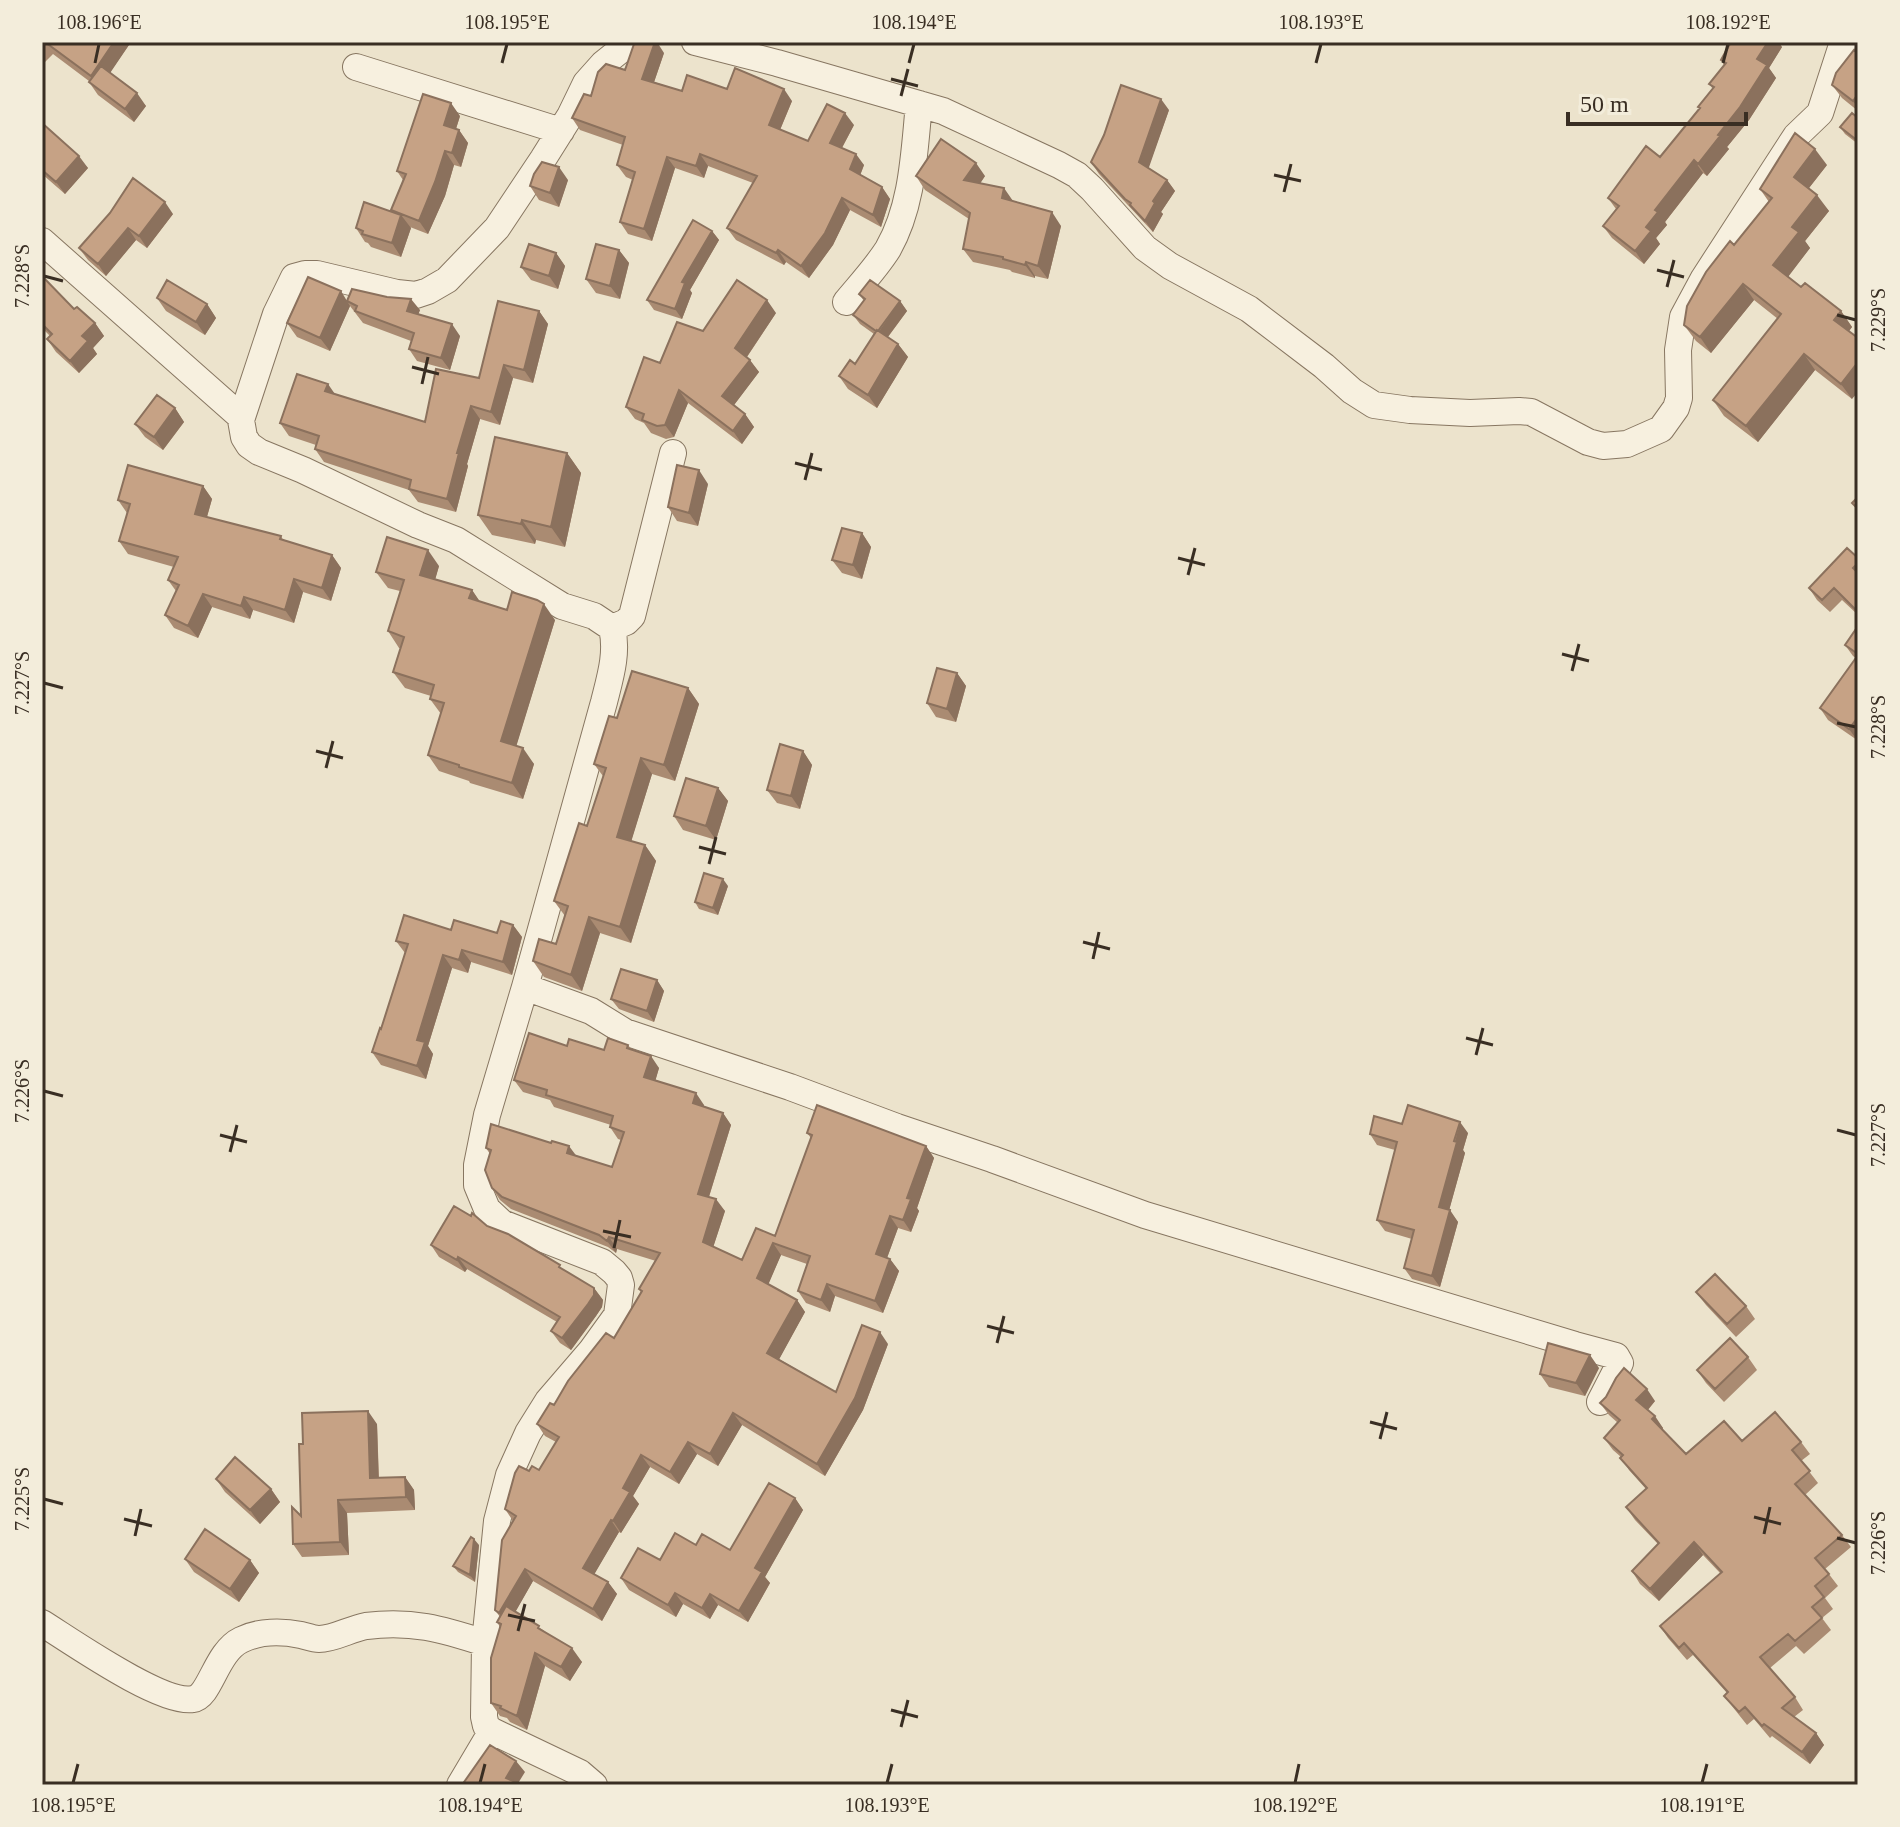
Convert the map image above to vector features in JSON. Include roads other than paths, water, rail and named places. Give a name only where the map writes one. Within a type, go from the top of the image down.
[{"type":"street","points":[[594,1785],[580,1773],[486,1726],[485,1643],[497,1521],[509,1475],[528,1433],[548,1401],[607,1332],[617,1315],[621,1285],[619,1278],[602,1262],[502,1223],[487,1209],[477,1185],[477,1165],[487,1115],[607,692],[616,642],[612,628],[594,616],[562,606],[456,540],[259,452],[244,437],[241,417],[276,314],[294,277],[317,274],[416,295],[447,280],[497,228],[561,131],[586,83],[603,64],[628,44],[636,42]]},
{"type":"street","points":[[695,42],[943,111],[1059,165],[1077,175],[1092,189],[1145,248],[1170,266],[1249,309],[1374,405],[1410,410],[1531,412],[1588,442],[1603,446],[1627,444],[1661,429],[1676,408],[1679,398],[1678,350],[1683,317],[1704,278],[1796,136],[1820,113],[1843,42]]},
{"type":"street","points":[[356,67],[561,131]]},
{"type":"street","points":[[846,302],[885,252],[902,216],[911,184],[919,104]]},
{"type":"street","points":[[42,241],[241,417]]},
{"type":"street","points":[[612,628],[632,616],[673,453]]},
{"type":"street","points":[[525,987],[591,1011],[625,1032],[790,1087],[1145,1215],[1616,1356],[1620,1363],[1600,1402]]},
{"type":"street","points":[[42,1623],[136,1681],[186,1700],[197,1699],[204,1693],[224,1652],[241,1640],[268,1632],[319,1639],[364,1626],[412,1624],[441,1629],[485,1643]]},
{"type":"street","points":[[460,1785],[492,1731]]}]
